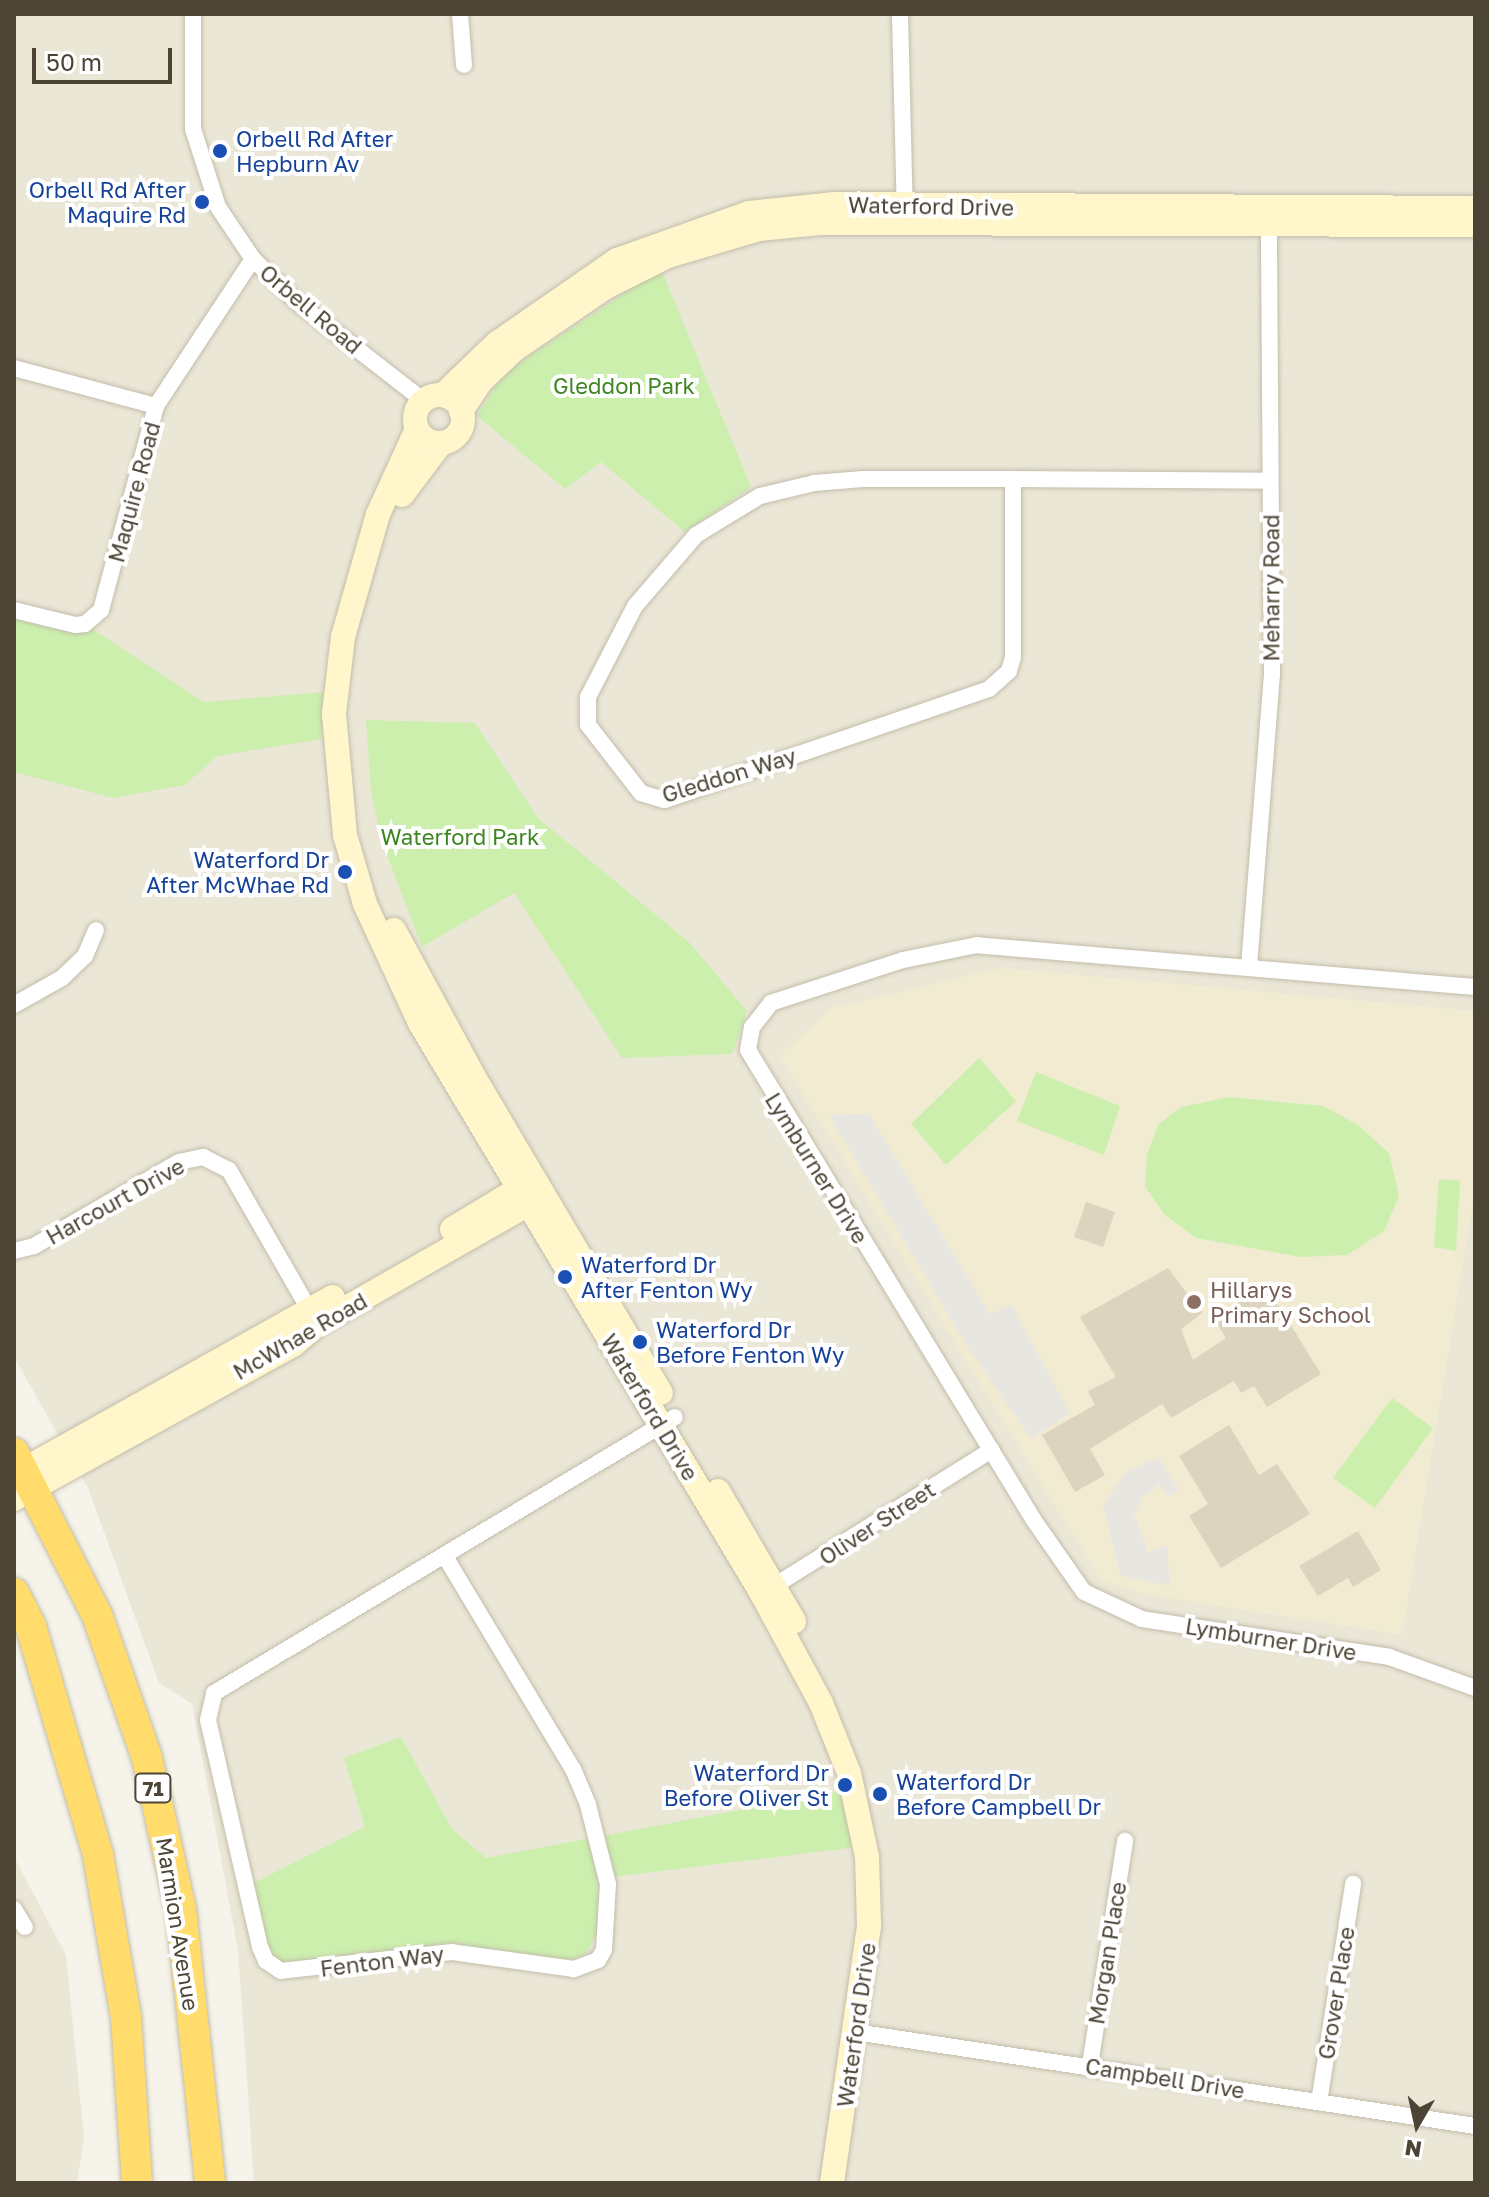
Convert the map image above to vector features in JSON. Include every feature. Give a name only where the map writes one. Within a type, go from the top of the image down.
[{"type":"highway","name":"Marmion Avenue","points":[[20,1477],[97,1615],[147,1758],[181,1910],[210,2183]]},
{"type":"highway","points":[[14,1593],[31,1627],[98,1855],[126,2017],[137,2183]]},
{"type":"street","name":"Orbell Road","points":[[193,14],[190,95],[197,155],[218,207],[253,259],[298,303],[443,402]]},
{"type":"street","points":[[460,14],[464,65]]},
{"type":"street","points":[[900,14],[905,214]]},
{"type":"street","name":"Waterford Drive","points":[[832,2183],[884,1923],[880,1845],[865,1781],[840,1711],[531,1192],[395,973],[354,871],[340,805],[334,714],[343,637],[378,514],[417,429],[415,413],[443,402],[541,309],[636,251],[749,213],[835,204],[905,214],[1269,217],[1475,225]]},
{"type":"street","name":"Waterford Drive","points":[[1269,217],[1475,208]]},
{"type":"street","name":"Meharry Road","points":[[1249,966],[1272,675],[1269,217]]},
{"type":"street","name":"Maquire Road","points":[[14,610],[75,625],[85,624],[101,610],[156,406],[253,259]]},
{"type":"street","points":[[14,368],[156,406]]},
{"type":"street","name":"Waterford Drive","points":[[443,402],[459,432],[441,443],[401,496],[358,637],[350,702],[356,807],[371,875],[405,956],[531,1192]]},
{"type":"street","points":[[417,429],[427,440],[441,443]]},
{"type":"street","name":"Gleddon Way","points":[[1013,479],[1013,657],[1009,671],[989,689],[664,800],[641,793],[588,725],[588,697],[635,606],[684,545],[736,507],[760,496],[838,480],[1013,479],[1270,481]]},
{"type":"street","points":[[14,1005],[62,978],[85,956],[96,930]]},
{"type":"street","name":"Lymburner Drive","points":[[1473,1681],[1389,1657],[1142,1619],[1106,1606],[1070,1576],[752,1064],[748,1050],[752,1027],[771,1003],[814,985],[953,948],[1027,946],[1475,987]]},
{"type":"street","name":"Harcourt Drive","points":[[14,1251],[34,1246],[179,1162],[203,1157],[229,1170],[314,1317]]},
{"type":"street","name":"McWhae Road","points":[[20,1477],[314,1317],[531,1192]]},
{"type":"street","name":"Fenton Way","points":[[446,1558],[573,1769],[588,1805],[608,1884],[604,1950],[598,1960],[574,1969],[452,1952],[309,1971],[273,1968],[260,1947],[208,1720],[214,1693],[446,1558],[668,1421]]},
{"type":"street","name":"Oliver Street","points":[[769,1590],[992,1450]]},
{"type":"street","name":"Morgan Place","points":[[1090,2065],[1125,1841]]},
{"type":"street","name":"Grover Place","points":[[1319,2102],[1353,1884]]},
{"type":"street","points":[[14,1909],[25,1927]]},
{"type":"street","name":"Waterford Drive","points":[[848,2183],[862,2034]]},
{"type":"street","name":"Campbell Drive","points":[[862,2034],[1090,2065],[1475,2126]]},
{"type":"shaded area","points":[[14,14],[1475,14],[1475,2183],[254,2183],[238,1950],[192,1704],[159,1683],[88,1488],[14,1357]]},
{"type":"shaded area","name":"Hillarys Primary School","points":[[1001,968],[1475,1011],[1475,1190],[1402,1635],[1143,1594],[1100,1579],[780,1056],[831,1008]]},
{"type":"shaded area","points":[[869,1114],[990,1314],[1011,1305],[1070,1413],[1031,1439],[967,1346],[829,1115]]},
{"type":"shaded area","points":[[1159,1457],[1179,1491],[1168,1496],[1159,1484],[1142,1498],[1134,1515],[1148,1552],[1167,1546],[1170,1586],[1120,1575],[1103,1506],[1125,1473]]},
{"type":"shaded area","points":[[14,1857],[66,1955],[84,2138],[77,2183],[14,2183]]},
{"type":"green space","name":"Gleddon Park","points":[[661,269],[751,487],[685,532],[601,462],[565,489],[477,416],[504,373]]},
{"type":"green space","points":[[14,610],[85,624],[204,702],[323,692],[322,739],[217,756],[185,785],[113,798],[14,772]]},
{"type":"green space","name":"Waterford Park","points":[[366,720],[475,723],[538,818],[689,942],[747,1011],[732,1054],[622,1058],[514,893],[422,947],[382,842],[371,792]]},
{"type":"green space","points":[[979,1058],[1016,1101],[946,1165],[911,1124]]},
{"type":"green space","points":[[1036,1072],[1120,1106],[1104,1155],[1017,1121]]},
{"type":"green space","points":[[1229,1097],[1323,1106],[1358,1125],[1389,1153],[1399,1196],[1384,1231],[1347,1255],[1301,1257],[1196,1238],[1165,1215],[1145,1187],[1147,1155],[1158,1125],[1181,1107]]},
{"type":"green space","points":[[1439,1179],[1460,1181],[1456,1251],[1434,1247]]},
{"type":"green space","points":[[1392,1398],[1433,1428],[1375,1508],[1333,1478]]},
{"type":"green space","points":[[401,1737],[452,1829],[486,1858],[841,1791],[857,1847],[596,1879],[604,1920],[586,1954],[552,1967],[449,1943],[273,1968],[246,1887],[365,1827],[344,1758]]},
{"type":"building","points":[[1086,1202],[1115,1212],[1103,1247],[1074,1237]]},
{"type":"building","points":[[1168,1268],[1202,1313],[1181,1329],[1193,1360],[1226,1338],[1213,1318],[1266,1285],[1321,1374],[1267,1407],[1254,1386],[1241,1393],[1234,1381],[1171,1418],[1162,1404],[1090,1449],[1105,1475],[1075,1492],[1042,1435],[1095,1405],[1088,1391],[1116,1377],[1080,1317]]},
{"type":"building","points":[[1229,1425],[1259,1475],[1277,1464],[1310,1514],[1221,1568],[1189,1516],[1208,1504],[1179,1456]]},
{"type":"building","points":[[1358,1531],[1381,1570],[1353,1587],[1348,1578],[1318,1596],[1299,1566]]},
{"type":"place","name":"Orbell Rd After Hepburn Av","points":[[220,151]]},
{"type":"place","name":"Orbell Rd After Maquire Rd","points":[[202,202]]},
{"type":"place","name":"Waterford Dr After McWhae Rd","points":[[345,872]]},
{"type":"place","name":"Waterford Dr After Fenton Wy","points":[[565,1277]]},
{"type":"place","name":"Hillarys Primary School","points":[[1194,1302]]},
{"type":"place","name":"Waterford Dr Before Fenton Wy","points":[[640,1342]]},
{"type":"place","name":"Waterford Dr Before Oliver St","points":[[845,1785]]},
{"type":"place","name":"Waterford Dr Before Campbell Dr","points":[[880,1794]]}]
